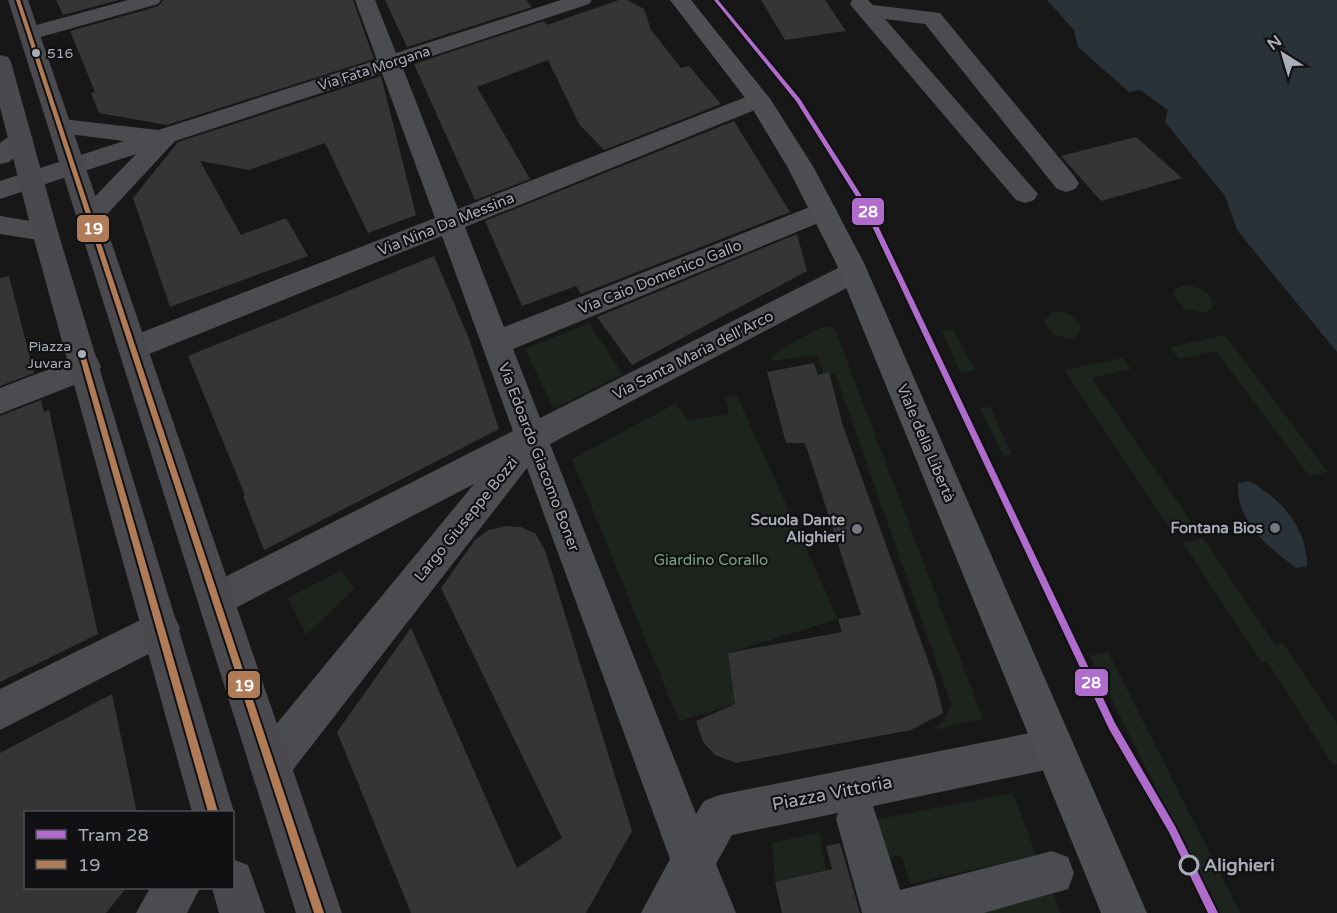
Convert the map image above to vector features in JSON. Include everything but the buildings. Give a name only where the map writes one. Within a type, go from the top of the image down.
[{"type":"main road","points":[[18,0],[62,127],[89,218],[319,913]]},
{"type":"main road","name":"Viale della Libertà","points":[[680,0],[759,100],[824,211],[854,272],[1124,913]]},
{"type":"main road","points":[[0,62],[45,232],[86,367],[212,811]]},
{"type":"main road","points":[[234,887],[242,913]]},
{"type":"street","points":[[30,34],[151,0]]},
{"type":"street","name":"Via Edoardo Giacomo Boner","points":[[365,0],[692,863],[713,913]]},
{"type":"street","name":"Via Fata Morgana","points":[[0,190],[166,138],[582,0]]},
{"type":"street","points":[[862,5],[932,18],[1066,183]]},
{"type":"street","points":[[862,5],[1024,194]]},
{"type":"street","name":"Via Nina Da Messina","points":[[133,348],[759,100]]},
{"type":"street","points":[[62,127],[166,138]]},
{"type":"street","points":[[89,218],[166,138]]},
{"type":"street","points":[[0,156],[21,139]]},
{"type":"street","name":"Via Caio Domenico Gallo","points":[[496,343],[824,211]]},
{"type":"street","points":[[0,225],[45,232]]},
{"type":"street","name":"Via Santa Maria dell'Arco","points":[[531,438],[854,272]]},
{"type":"street","points":[[0,401],[86,367]]},
{"type":"street","name":"Largo Giuseppe Bozzi","points":[[216,600],[531,438]]},
{"type":"street","name":"Largo Giuseppe Bozzi","points":[[270,765],[531,438]]},
{"type":"street","points":[[0,710],[161,628]]},
{"type":"street","name":"Piazza Vittoria","points":[[664,913],[719,816],[1055,748]]},
{"type":"street","points":[[857,819],[885,913]]},
{"type":"street","points":[[897,913],[1052,873]]},
{"type":"street","points":[[159,913],[177,889]]},
{"type":"green space","points":[[1181,286],[1192,286],[1203,290],[1210,297],[1213,307],[1205,313],[1185,309],[1174,296],[1174,291]]},
{"type":"green space","points":[[1052,312],[1065,313],[1076,319],[1081,326],[1079,334],[1071,339],[1053,334],[1044,321]]},
{"type":"green space","points":[[589,323],[623,374],[554,409],[525,349]]},
{"type":"green space","points":[[822,327],[834,327],[983,719],[933,730],[944,721],[951,704],[835,373],[824,374],[817,355],[769,361],[778,351]]},
{"type":"green space","points":[[953,329],[975,370],[960,372],[942,331]]},
{"type":"green space","points":[[1225,335],[1328,472],[1309,476],[1216,351],[1179,359],[1170,347]]},
{"type":"green space","points":[[1123,358],[1131,369],[1092,378],[1192,523],[1170,529],[1064,370]]},
{"type":"green space","name":"Giardino Corallo","points":[[737,396],[838,619],[728,653],[735,704],[679,721],[572,459],[675,404],[689,420],[729,414],[725,397]]},
{"type":"green space","points":[[990,406],[1012,455],[1003,455],[980,409]]},
{"type":"green space","points":[[1203,538],[1275,645],[1283,643],[1337,724],[1337,764],[1333,765],[1267,661],[1262,663],[1183,543]]},
{"type":"green space","points":[[341,570],[354,589],[306,635],[288,598]]},
{"type":"green space","points":[[1108,652],[1240,913],[1218,913],[1090,656]]},
{"type":"green space","points":[[1013,793],[1036,855],[910,884],[901,855],[879,859],[868,821]]},
{"type":"green space","points":[[819,832],[826,870],[775,882],[772,843]]},
{"type":"green space","points":[[1049,883],[1061,913],[980,913]]},
{"type":"shaded area","points":[[1047,0],[1337,0],[1337,352],[1237,230],[1225,196],[1165,122],[1168,110],[1140,90],[1129,92],[1078,47],[1074,30]]},
{"type":"shaded area","name":"Fontana Bios","points":[[1249,481],[1272,496],[1290,516],[1302,539],[1307,566],[1296,568],[1255,532],[1242,510],[1239,497],[1238,483]]},
{"type":"tram line","name":"28","points":[[716,0],[798,100],[867,209],[1112,726],[1172,829],[1213,913]]},
{"type":"transit line","name":"19","points":[[18,0],[319,913]]},
{"type":"transit line","name":"19","points":[[82,354],[213,811]]},
{"type":"place","name":"516","points":[[36,53]]},
{"type":"place","name":"Piazza Juvara","points":[[82,354]]},
{"type":"place","name":"Fontana Bios","points":[[1275,528]]},
{"type":"place","name":"Scuola Dante Alighieri","points":[[857,529]]},
{"type":"place","name":"Alighieri","points":[[1189,865]]}]
